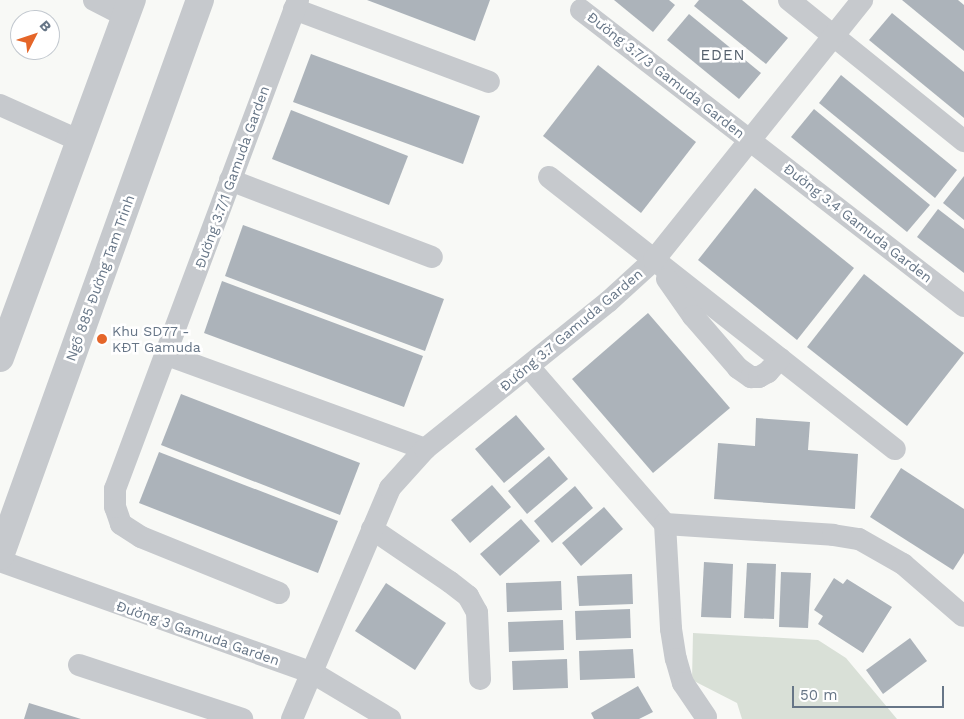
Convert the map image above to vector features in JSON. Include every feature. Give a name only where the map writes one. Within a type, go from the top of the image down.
[{"type":"street","points":[[0,358],[129,8],[94,0]]},
{"type":"street","name":"Ngõ 885 Đường Tam Trinh","points":[[0,556],[200,0]]},
{"type":"street","points":[[789,0],[964,140]]},
{"type":"street","name":"Đường 3.7 Gamuda Garden","points":[[292,719],[390,488],[425,449],[529,368],[608,302],[654,260],[862,0]]},
{"type":"street","points":[[296,4],[489,82]]},
{"type":"street","name":"Đường 3.7/1 Gamuda Garden","points":[[279,593],[141,537],[121,524],[115,507],[115,488],[167,355],[296,4]]},
{"type":"street","name":"Đường 3.7/3 Gamuda Garden","points":[[581,10],[751,141]]},
{"type":"street","points":[[0,105],[80,140]]},
{"type":"street","name":"Đường 3.4 Gamuda Garden","points":[[751,141],[964,306]]},
{"type":"street","points":[[549,177],[896,449]]},
{"type":"street","points":[[230,180],[432,257]]},
{"type":"street","points":[[654,260],[693,316],[738,368],[751,377],[759,377],[768,372],[780,358]]},
{"type":"street","points":[[167,355],[425,449]]},
{"type":"street","points":[[529,368],[666,524],[671,629],[676,659],[683,683],[706,717]]},
{"type":"street","points":[[666,524],[833,535],[859,539],[903,564],[963,616]]},
{"type":"street","points":[[372,529],[468,596],[477,612],[480,679]]},
{"type":"street","name":"Đường 3 Gamuda Garden","points":[[0,561],[313,673],[390,719]]},
{"type":"street","points":[[79,665],[242,719]]},
{"type":"shaded area","points":[[693,633],[818,640],[846,658],[897,719],[742,719],[737,703],[692,680]]},
{"type":"building","points":[[367,0],[490,0],[475,41]]},
{"type":"building","points":[[614,0],[669,0],[675,5],[653,32]]},
{"type":"building","points":[[699,0],[742,0],[788,38],[766,64],[694,6]]},
{"type":"building","points":[[902,0],[958,0],[964,5],[964,51]]},
{"type":"building","points":[[892,13],[964,72],[964,118],[869,40]]},
{"type":"building","points":[[689,14],[761,73],[739,99],[667,40]]},
{"type":"building","points":[[311,54],[480,116],[463,164],[293,102]]},
{"type":"building","points":[[598,65],[696,142],[641,213],[543,136]]},
{"type":"building","points":[[841,75],[957,170],[935,198],[819,103]]},
{"type":"building","points":[[814,109],[930,205],[907,232],[791,137]]},
{"type":"building","points":[[291,110],[408,156],[389,205],[272,159]]},
{"type":"building","points":[[964,176],[964,220],[943,203]]},
{"type":"building","points":[[755,188],[854,268],[797,340],[698,260]]},
{"type":"building","points":[[938,209],[964,229],[964,273],[917,237]]},
{"type":"building","points":[[243,225],[444,299],[425,351],[225,276]]},
{"type":"building","points":[[864,274],[964,353],[907,426],[807,347]]},
{"type":"building","points":[[222,281],[423,356],[404,407],[204,333]]},
{"type":"building","points":[[648,313],[730,408],[653,473],[572,379]]},
{"type":"building","points":[[181,394],[360,463],[340,515],[161,445]]},
{"type":"building","points":[[516,415],[545,449],[504,483],[475,449]]},
{"type":"building","points":[[756,418],[810,422],[808,450],[858,454],[855,509],[714,499],[718,443],[755,446]]},
{"type":"building","points":[[159,452],[338,521],[318,573],[139,503]]},
{"type":"building","points":[[549,456],[568,479],[527,514],[508,491]]},
{"type":"building","points":[[901,468],[964,509],[964,553],[953,570],[870,517]]},
{"type":"building","points":[[492,485],[511,507],[470,543],[451,520]]},
{"type":"building","points":[[575,486],[593,508],[552,543],[534,521]]},
{"type":"building","points":[[604,507],[623,529],[581,566],[562,543]]},
{"type":"building","points":[[521,519],[540,541],[500,576],[480,554]]},
{"type":"building","points":[[704,562],[733,564],[731,618],[701,617]]},
{"type":"building","points":[[747,563],[776,564],[774,619],[744,618]]},
{"type":"building","points":[[781,572],[811,573],[808,628],[779,627]]},
{"type":"building","points":[[632,574],[633,604],[579,606],[577,576]]},
{"type":"building","points":[[834,578],[843,584],[847,579],[892,607],[863,653],[818,624],[823,616],[814,610]]},
{"type":"building","points":[[561,581],[562,610],[507,612],[506,583]]},
{"type":"building","points":[[386,583],[446,623],[415,670],[355,631]]},
{"type":"building","points":[[630,609],[631,638],[576,640],[575,611]]},
{"type":"building","points":[[563,620],[564,650],[509,652],[508,622]]},
{"type":"building","points":[[910,638],[927,661],[883,694],[866,670]]},
{"type":"building","points":[[633,649],[635,678],[580,680],[579,651]]},
{"type":"building","points":[[567,659],[568,688],[513,690],[512,661]]},
{"type":"building","points":[[638,686],[653,712],[639,719],[594,719],[591,713]]},
{"type":"building","points":[[29,703],[81,719],[24,719]]},
{"type":"place","name":"Khu SD77 - KĐT Gamuda","points":[[102,339]]},
{"type":"district","name":"EDEN","points":[[723,56]]}]
